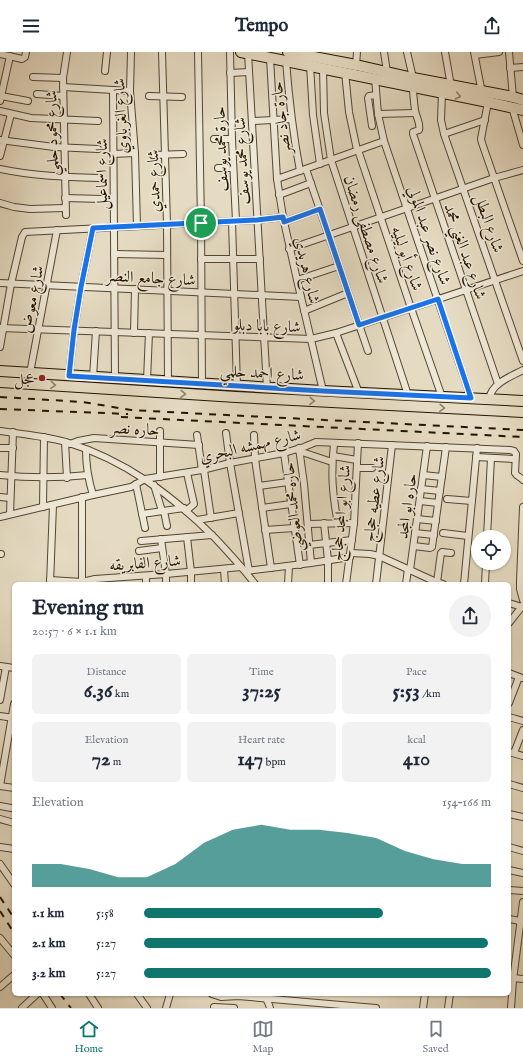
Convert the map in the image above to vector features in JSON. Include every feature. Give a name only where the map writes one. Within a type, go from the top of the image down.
[{"type":"main road","points":[[245,53],[270,58],[299,53],[331,57],[356,65],[387,72],[442,92],[516,102],[523,110]]},
{"type":"main road","points":[[287,56],[310,65],[375,78],[451,86],[484,98]]},
{"type":"main road","name":"شارع احمد حلمي","points":[[0,371],[267,388],[523,401]]},
{"type":"main road","name":"شارع احمد حلمي","points":[[0,382],[229,397],[523,412]]},
{"type":"street","name":"شارع محمود حلمي","points":[[0,203],[23,209],[66,211],[63,78],[67,52]]},
{"type":"street","points":[[105,71],[107,52]]},
{"type":"street","name":"شارع الغرباوي","points":[[130,52],[130,91],[135,153],[137,226]]},
{"type":"street","name":"شارع حمدي","points":[[162,52],[167,224],[168,382]]},
{"type":"street","points":[[198,52],[202,384]]},
{"type":"street","name":"حارة محمد يوسف","points":[[230,52],[234,221],[233,259],[237,386]]},
{"type":"street","points":[[356,65],[357,52]]},
{"type":"street","points":[[384,52],[387,72]]},
{"type":"street","points":[[378,114],[416,113],[413,99],[413,82],[407,52]]},
{"type":"street","points":[[445,52],[451,86]]},
{"type":"street","points":[[499,52],[474,54],[484,98],[485,120],[481,139],[523,260]]},
{"type":"street","points":[[509,52],[510,68],[523,145]]},
{"type":"street","name":"شارع محمد يوسف","points":[[245,53],[249,72],[267,388]]},
{"type":"street","points":[[0,54],[22,59],[26,54]]},
{"type":"street","points":[[10,56],[1,99],[28,101]]},
{"type":"street","name":"حارة جاد نصر","points":[[287,56],[291,119],[303,170],[311,183],[368,351]]},
{"type":"street","name":"شارع هريدي","points":[[270,58],[279,195],[289,249],[323,391]]},
{"type":"street","points":[[310,65],[313,115],[320,164]]},
{"type":"street","points":[[510,68],[523,67]]},
{"type":"street","name":"شارع مصطفى رمضان","points":[[323,68],[324,113],[331,160],[408,395]]},
{"type":"street","points":[[230,72],[249,72]]},
{"type":"street","name":"شارع أبو ليليه","points":[[345,72],[349,112],[358,150],[442,397]]},
{"type":"street","points":[[33,77],[63,78]]},
{"type":"street","name":"شارع نصر عبد المولي","points":[[375,78],[378,114],[384,141],[471,398]]},
{"type":"street","points":[[63,87],[130,91]]},
{"type":"street","name":"شارع اسماعيل","points":[[113,90],[115,378]]},
{"type":"street","name":"شارع البطل","points":[[442,92],[441,120],[444,134],[523,361]]},
{"type":"street","points":[[37,94],[63,96]]},
{"type":"street","points":[[372,126],[368,98],[369,96],[376,95]]},
{"type":"street","points":[[149,96],[182,97]]},
{"type":"street","points":[[0,111],[30,118],[98,121]]},
{"type":"street","name":"شارع عبد الغني محمد","points":[[416,113],[420,127],[419,130],[413,132],[413,134],[498,384]]},
{"type":"street","points":[[0,156],[2,140],[10,114]]},
{"type":"street","points":[[252,121],[291,119]]},
{"type":"street","points":[[444,134],[485,120]]},
{"type":"street","points":[[214,139],[232,139]]},
{"type":"street","points":[[2,140],[40,146],[98,149]]},
{"type":"street","points":[[277,179],[384,141]]},
{"type":"street","points":[[114,154],[135,153]]},
{"type":"street","points":[[153,155],[183,154]]},
{"type":"street","points":[[218,168],[233,168]]},
{"type":"street","points":[[0,169],[26,174],[99,178]]},
{"type":"street","points":[[289,249],[464,188],[523,170]]},
{"type":"street","points":[[279,195],[311,183]]},
{"type":"street","points":[[65,198],[103,198]]},
{"type":"street","points":[[0,347],[2,328],[11,284],[22,237],[27,231],[283,220],[320,209]]},
{"type":"street","points":[[69,376],[74,330],[93,228]]},
{"type":"street","name":"شارع معوض","points":[[30,373],[58,230]]},
{"type":"street","points":[[114,254],[167,255]]},
{"type":"street","points":[[201,259],[260,259]]},
{"type":"street","points":[[297,280],[339,266]]},
{"type":"street","name":"شارع بابا دبلو","points":[[2,328],[311,339],[336,333],[523,271]]},
{"type":"street","name":"شارع جامع النصر","points":[[0,283],[301,297]]},
{"type":"street","points":[[134,333],[135,289]]},
{"type":"street","points":[[304,311],[348,293]]},
{"type":"street","points":[[94,377],[96,331]]},
{"type":"street","points":[[147,380],[149,333]]},
{"type":"street","points":[[336,333],[359,392]]},
{"type":"street","points":[[489,399],[490,394],[498,384],[522,371]]},
{"type":"street","points":[[0,431],[44,437],[68,443],[116,463],[145,479],[197,520],[245,570],[254,582]]},
{"type":"street","points":[[160,431],[160,477]]},
{"type":"street","points":[[10,514],[13,432]]},
{"type":"street","points":[[226,433],[239,513],[245,570]]},
{"type":"street","points":[[197,435],[211,518]]},
{"type":"street","points":[[254,435],[255,459],[271,568]]},
{"type":"street","points":[[43,507],[44,437]]},
{"type":"street","name":"حاره نصر","points":[[68,443],[94,438],[199,445]]},
{"type":"street","name":"شارع مهمشه البحري","points":[[0,517],[93,494],[131,487],[145,479],[203,470],[230,463],[299,450],[316,442],[510,450],[515,452],[515,459]]},
{"type":"street","points":[[67,478],[68,443]]},
{"type":"street","points":[[334,443],[333,494],[338,523]]},
{"type":"street","name":"شارع ابو المجد حجاج","points":[[346,582],[354,524],[358,443]]},
{"type":"street","name":"شارع عطيه حجاج","points":[[376,582],[392,445]]},
{"type":"street","name":"حاره ابو المجد","points":[[406,582],[414,546],[427,446]]},
{"type":"street","points":[[414,546],[432,547],[446,447]]},
{"type":"street","points":[[0,448],[13,448]]},
{"type":"street","points":[[464,582],[477,448]]},
{"type":"street","points":[[86,450],[88,475],[93,494]]},
{"type":"street","points":[[299,450],[333,459],[357,460]]},
{"type":"street","name":"حاره محمد العوضي","points":[[299,450],[311,563]]},
{"type":"street","points":[[284,453],[300,564]]},
{"type":"street","points":[[476,457],[515,459],[515,473],[523,480]]},
{"type":"street","points":[[487,530],[491,458]]},
{"type":"street","points":[[357,468],[372,468]]},
{"type":"street","points":[[142,514],[185,510],[194,505],[187,473]]},
{"type":"street","points":[[515,473],[523,474]]},
{"type":"street","points":[[0,475],[67,478],[88,475]]},
{"type":"street","points":[[423,475],[442,477]]},
{"type":"street","points":[[259,486],[288,482]]},
{"type":"street","points":[[136,484],[144,528]]},
{"type":"street","points":[[154,485],[167,526]]},
{"type":"street","points":[[421,489],[440,491]]},
{"type":"street","points":[[0,497],[10,498]]},
{"type":"street","points":[[82,497],[82,582]]},
{"type":"street","points":[[447,499],[472,501]]},
{"type":"street","points":[[420,501],[438,503]]},
{"type":"street","points":[[262,508],[291,504]]},
{"type":"street","points":[[50,582],[53,505]]},
{"type":"street","points":[[523,507],[520,582],[523,600]]},
{"type":"street","points":[[197,520],[239,513]]},
{"type":"street","points":[[417,519],[436,521]]},
{"type":"street","points":[[265,530],[294,529],[338,523],[354,524]]},
{"type":"street","points":[[324,524],[328,560],[328,582]]},
{"type":"street","points":[[415,533],[434,535]]},
{"type":"street","points":[[443,533],[468,536]]},
{"type":"street","points":[[141,541],[212,536]]},
{"type":"street","points":[[187,537],[192,572],[191,582]]},
{"type":"street","points":[[161,539],[166,582]]},
{"type":"street","points":[[309,545],[352,540]]},
{"type":"street","points":[[139,551],[162,548]]},
{"type":"street","points":[[437,582],[441,553],[451,553]]},
{"type":"street","name":"شارع الفابريقه","points":[[85,582],[95,579],[107,581],[129,577],[224,569],[245,570],[271,568],[311,563],[350,555],[365,554],[379,556],[435,582]]},
{"type":"street","points":[[288,582],[289,566]]},
{"type":"street","points":[[224,569],[225,582]]},
{"type":"street","points":[[485,582],[486,570]]},
{"type":"street","points":[[146,576],[146,582]]},
{"type":"street","points":[[128,582],[129,577]]},
{"type":"street","points":[[511,603],[522,606],[511,620]]},
{"type":"street","points":[[0,700],[3,666]]},
{"type":"street","points":[[511,674],[521,678],[511,699]]},
{"type":"street","points":[[0,716],[12,718]]},
{"type":"street","points":[[511,718],[523,721]]},
{"type":"street","points":[[12,723],[0,786],[12,788]]},
{"type":"street","points":[[523,730],[511,753],[523,756]]},
{"type":"street","points":[[511,785],[523,788]]},
{"type":"street","points":[[0,806],[11,808]]},
{"type":"street","points":[[511,814],[523,817]]},
{"type":"street","points":[[0,819],[12,822]]},
{"type":"street","points":[[0,848],[12,850]]},
{"type":"street","points":[[511,848],[523,851]]},
{"type":"street","points":[[0,864],[12,881]]},
{"type":"street","points":[[4,870],[12,872]]},
{"type":"street","points":[[511,870],[523,873]]},
{"type":"street","points":[[511,890],[523,891]]},
{"type":"street","points":[[511,1008],[511,980],[523,906]]},
{"type":"street","points":[[511,919],[520,921]]},
{"type":"street","points":[[0,938],[12,953]]},
{"type":"street","points":[[511,952],[516,953]]},
{"type":"street","points":[[0,987],[12,977]]},
{"type":"street","points":[[511,980],[523,979]]},
{"type":"street","points":[[22,1008],[35,996]]},
{"type":"street","points":[[44,996],[52,1008]]},
{"type":"street","points":[[90,996],[98,1008]]},
{"type":"street","points":[[138,996],[147,1008]]},
{"type":"street","points":[[166,1008],[169,996]]},
{"type":"street","points":[[213,1007],[221,996]]},
{"type":"street","points":[[238,996],[266,998],[286,1003],[376,1008]]},
{"type":"street","points":[[423,1008],[425,996]]},
{"type":"street","points":[[448,1008],[450,996]]},
{"type":"street","points":[[266,998],[270,1008]]},
{"type":"street","points":[[213,1007],[234,1008]]},
{"type":"railway","points":[[0,397],[83,402],[131,410],[523,430]]},
{"type":"railway","points":[[0,409],[128,414]]},
{"type":"railway","points":[[121,417],[523,437]]},
{"type":"railway","points":[[0,897],[12,915]]},
{"type":"railway","points":[[0,911],[12,930]]},
{"type":"railway","points":[[62,996],[71,1008]]},
{"type":"place","name":"عجل","points":[[42,378]]},
{"type":"route","points":[[320,209],[359,325],[438,299],[471,398],[69,376],[74,330],[93,228],[201,223],[283,217],[284,222],[320,209]]}]
